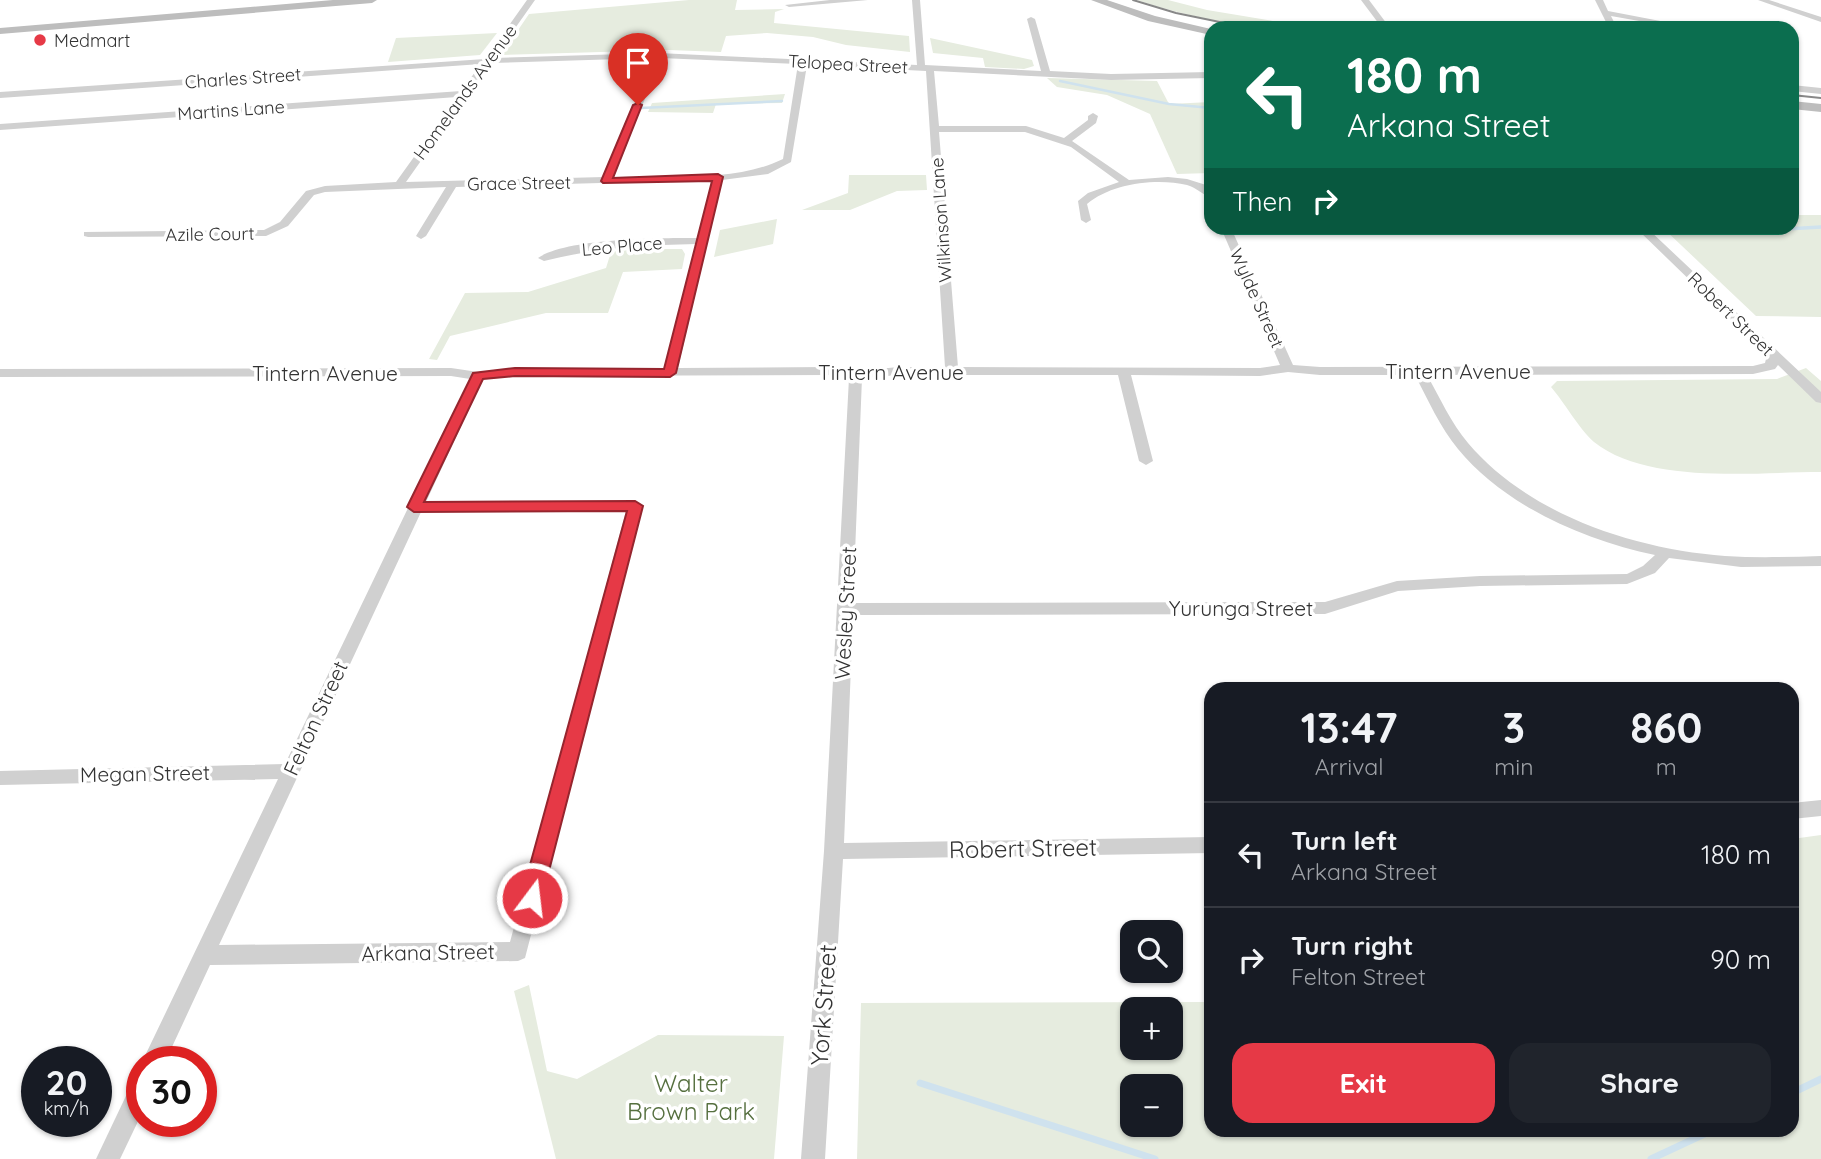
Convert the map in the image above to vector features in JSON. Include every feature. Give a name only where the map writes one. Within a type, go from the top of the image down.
[{"type":"main road","points":[[0,31],[373,0]]},
{"type":"main road","points":[[1096,0],[1152,19],[1204,31]]},
{"type":"main road","points":[[1799,106],[1821,108]]},
{"type":"street","name":"Homelands Avenue","points":[[399,185],[531,0]]},
{"type":"street","points":[[789,5],[864,0]]},
{"type":"street","name":"Wilkinson Lane","points":[[916,0],[935,129],[952,371]]},
{"type":"street","points":[[1365,0],[1381,21]]},
{"type":"street","points":[[1599,0],[1610,21]]},
{"type":"street","points":[[1762,0],[1821,20]]},
{"type":"street","points":[[1606,13],[1652,21]]},
{"type":"street","points":[[1031,19],[1046,74]]},
{"type":"street","name":"Telopea Street","points":[[486,61],[658,55],[1124,77],[1204,75]]},
{"type":"street","points":[[607,181],[658,55]]},
{"type":"street","name":"Charles Street","points":[[0,95],[486,61]]},
{"type":"street","name":"Grace Street","points":[[399,185],[607,181],[718,177],[764,172],[788,160],[803,61]]},
{"type":"street","points":[[1799,89],[1821,91]]},
{"type":"street","name":"Martins Lane","points":[[0,127],[462,94]]},
{"type":"street","points":[[1065,142],[1093,121],[1094,116]]},
{"type":"street","points":[[935,129],[1026,129],[1074,145],[1127,183]]},
{"type":"street","points":[[670,373],[718,177]]},
{"type":"street","points":[[1086,220],[1082,203],[1086,197],[1100,189],[1127,183],[1190,181],[1204,186]]},
{"type":"street","name":"Azile Court","points":[[88,234],[266,233],[284,224],[310,193],[317,190],[399,185]]},
{"type":"street","points":[[421,236],[452,185]]},
{"type":"street","name":"Wylde Street","points":[[1229,235],[1288,368]]},
{"type":"street","name":"Robert Street","points":[[1649,235],[1821,399]]},
{"type":"street","name":"Leo Place","points":[[544,258],[563,251],[629,242],[702,241]]},
{"type":"street","name":"Tintern Avenue","points":[[0,373],[451,372],[478,376],[515,372],[836,371],[856,375],[888,371],[1260,372],[1288,368],[1320,371],[1752,370],[1770,366],[1773,355]]},
{"type":"street","points":[[1123,371],[1146,461]]},
{"type":"street","points":[[1419,371],[1468,452],[1523,497],[1566,519],[1616,540],[1665,553],[1714,560],[1821,561]]},
{"type":"street","name":"Wesley Street","points":[[834,851],[856,375]]},
{"type":"street","name":"Felton Street","points":[[161,1046],[478,376]]},
{"type":"street","name":"Arkana Street","points":[[204,955],[518,950],[635,506],[414,507]]},
{"type":"street","name":"Yurunga Street","points":[[845,610],[1325,608],[1397,586],[1468,581],[1627,579],[1643,575],[1654,568],[1665,553]]},
{"type":"street","name":"Megan Street","points":[[0,778],[290,771]]},
{"type":"street","points":[[1799,810],[1821,808]]},
{"type":"street","name":"Robert Street","points":[[834,851],[1204,845]]},
{"type":"street","name":"York Street","points":[[813,1159],[834,851]]},
{"type":"street","points":[[108,1159],[126,1121]]},
{"type":"green space","points":[[689,0],[737,0],[735,10],[784,9],[775,12],[774,23],[909,36],[910,52],[767,33],[726,36],[721,52],[669,50],[501,55],[529,14]]},
{"type":"green space","points":[[1137,0],[1168,0],[1207,10],[1273,21],[1220,21]]},
{"type":"green space","points":[[497,33],[480,55],[388,62],[396,38]]},
{"type":"green space","points":[[930,38],[1032,60],[1034,66],[1024,69],[985,67],[983,58],[933,53]]},
{"type":"green space","points":[[1047,78],[1157,81],[1169,104],[1204,102],[1204,173],[1177,174],[1150,114],[1107,95],[1057,87]]},
{"type":"green space","points":[[785,94],[782,103],[716,104],[713,113],[648,112],[652,103]]},
{"type":"green space","points":[[849,175],[926,175],[927,190],[897,191],[850,210],[802,210],[848,193]]},
{"type":"green space","points":[[1799,215],[1821,215],[1821,317],[1756,316],[1670,235],[1799,235]]},
{"type":"green space","points":[[777,219],[773,244],[714,257],[720,230]]},
{"type":"green space","points":[[631,249],[682,249],[685,254],[682,269],[623,272],[608,313],[546,313],[450,336],[437,360],[429,359],[465,293],[528,292],[606,268],[611,252]]},
{"type":"green space","points":[[1806,368],[1821,381],[1821,472],[1703,473],[1643,465],[1617,456],[1594,442],[1551,387],[1557,381],[1777,379]]},
{"type":"green space","points":[[1821,835],[1821,1159],[857,1159],[861,1003],[1120,1002],[1120,1060],[1183,1060],[1183,1002],[1204,1002],[1204,1137],[1799,1137],[1799,838]]},
{"type":"green space","name":"Walter Brown Park","points":[[529,985],[547,1071],[577,1079],[658,1035],[784,1036],[774,1159],[556,1159],[514,991]]},
{"type":"waterway","points":[[1060,81],[1169,104],[1204,107]]},
{"type":"waterway","points":[[641,108],[782,101]]},
{"type":"waterway","points":[[1799,228],[1821,227]]},
{"type":"waterway","points":[[1799,1090],[1821,1079]]},
{"type":"waterway","points":[[920,1083],[1155,1159]]},
{"type":"waterway","points":[[1651,1159],[1698,1137]]},
{"type":"tram line","points":[[1133,0],[1215,21]]},
{"type":"tram line","points":[[1799,96],[1821,98]]},
{"type":"place","name":"Medmart","points":[[40,40]]},
{"type":"route","points":[[532,898],[635,506],[414,507],[449,441],[478,376],[515,372],[670,373],[718,177],[607,181],[638,105]]}]
